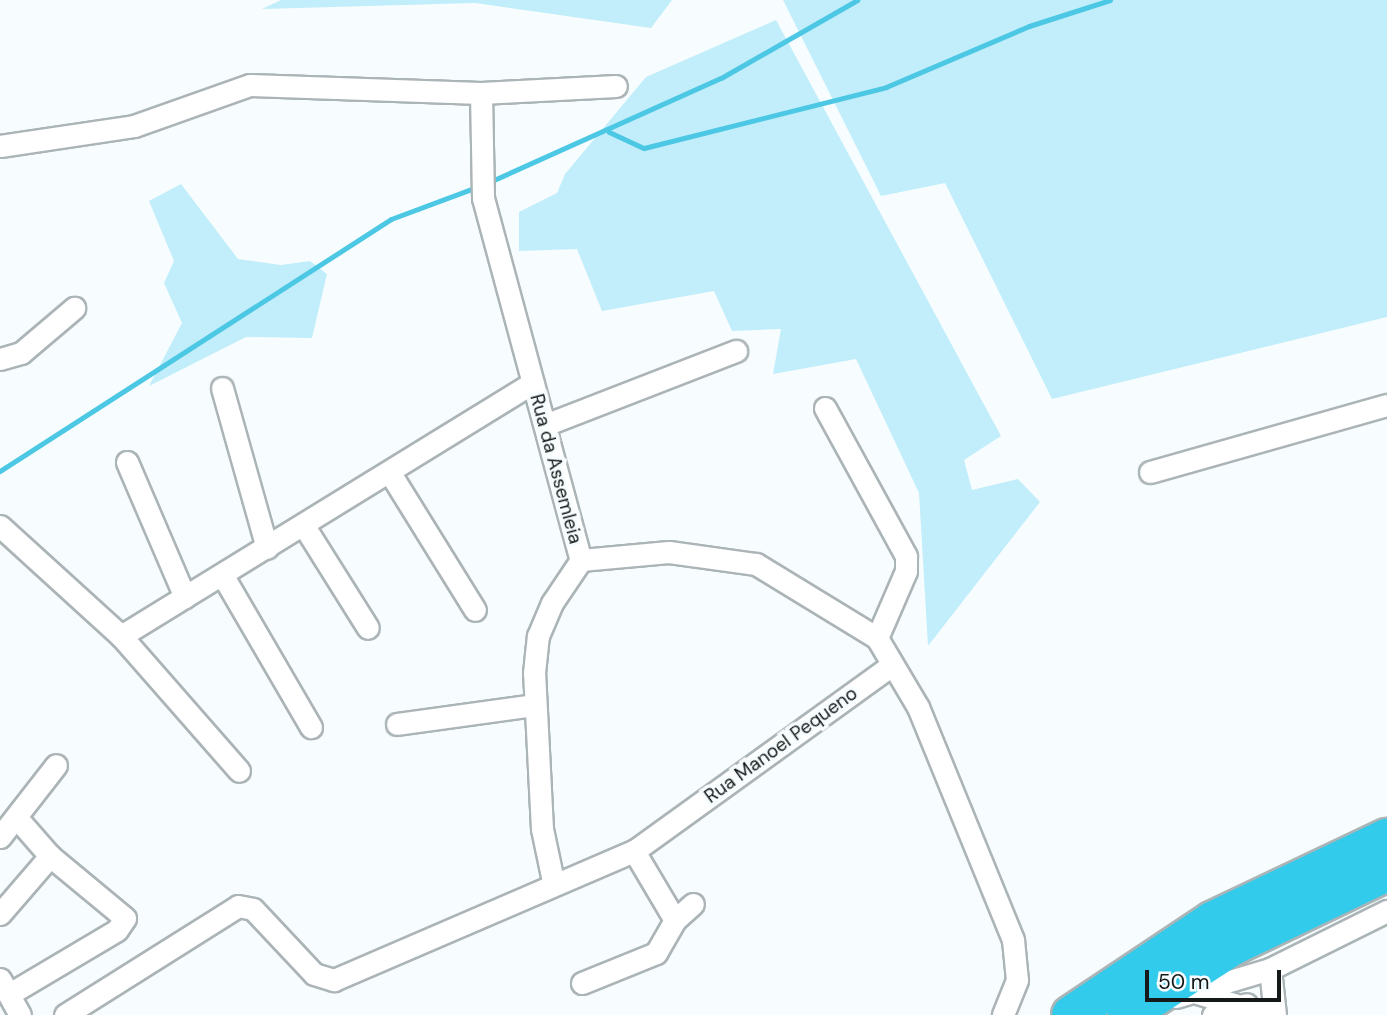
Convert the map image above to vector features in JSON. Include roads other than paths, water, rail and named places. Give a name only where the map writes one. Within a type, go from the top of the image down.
[{"type":"highway","points":[[1071,1015],[1212,921],[1387,838]]},
{"type":"highway","points":[[1127,1015],[1233,946],[1387,872]]},
{"type":"street","points":[[0,146],[134,126],[250,85],[481,93],[616,86]]},
{"type":"street","name":"Rua da Assemleia","points":[[481,93],[483,198],[581,560],[538,636],[534,705],[542,829],[553,881]]},
{"type":"street","points":[[0,359],[22,353],[74,308]]},
{"type":"street","points":[[545,425],[736,351]]},
{"type":"street","points":[[121,636],[223,576],[533,383]]},
{"type":"street","points":[[222,388],[267,548]]},
{"type":"street","points":[[1150,472],[1387,405]]},
{"type":"street","points":[[825,408],[906,556],[906,571],[877,638]]},
{"type":"street","points":[[127,462],[185,597]]},
{"type":"street","points":[[390,473],[475,610]]},
{"type":"street","points":[[0,526],[121,636],[239,771]]},
{"type":"street","points":[[304,526],[368,628]]},
{"type":"street","points":[[581,560],[669,552],[756,565],[877,638],[918,707],[1013,940],[1017,980],[1003,1015]]},
{"type":"street","points":[[223,576],[311,727]]},
{"type":"street","name":"Rua Manoel Pequeno","points":[[65,1015],[238,906],[253,909],[326,981],[553,881],[634,850],[892,665]]},
{"type":"street","points":[[397,724],[534,705]]},
{"type":"street","points":[[0,837],[56,765]]},
{"type":"street","points":[[17,818],[50,856],[125,918],[117,930],[6,986],[20,1015]]},
{"type":"street","points":[[634,850],[675,920]]},
{"type":"street","points":[[0,914],[50,856]]},
{"type":"street","points":[[582,983],[656,953],[675,920],[693,904]]},
{"type":"street","points":[[1134,1015],[1189,992],[1270,969],[1387,911]]},
{"type":"street","points":[[1189,992],[1248,1003],[1273,1015],[1270,969]]},
{"type":"street","points":[[1213,1015],[1248,1003]]},
{"type":"waterway","points":[[487,183],[721,78],[857,0]]},
{"type":"waterway","points":[[609,132],[644,148],[886,87],[1029,26],[1110,0]]},
{"type":"waterway","points":[[0,471],[391,219],[477,187]]}]
